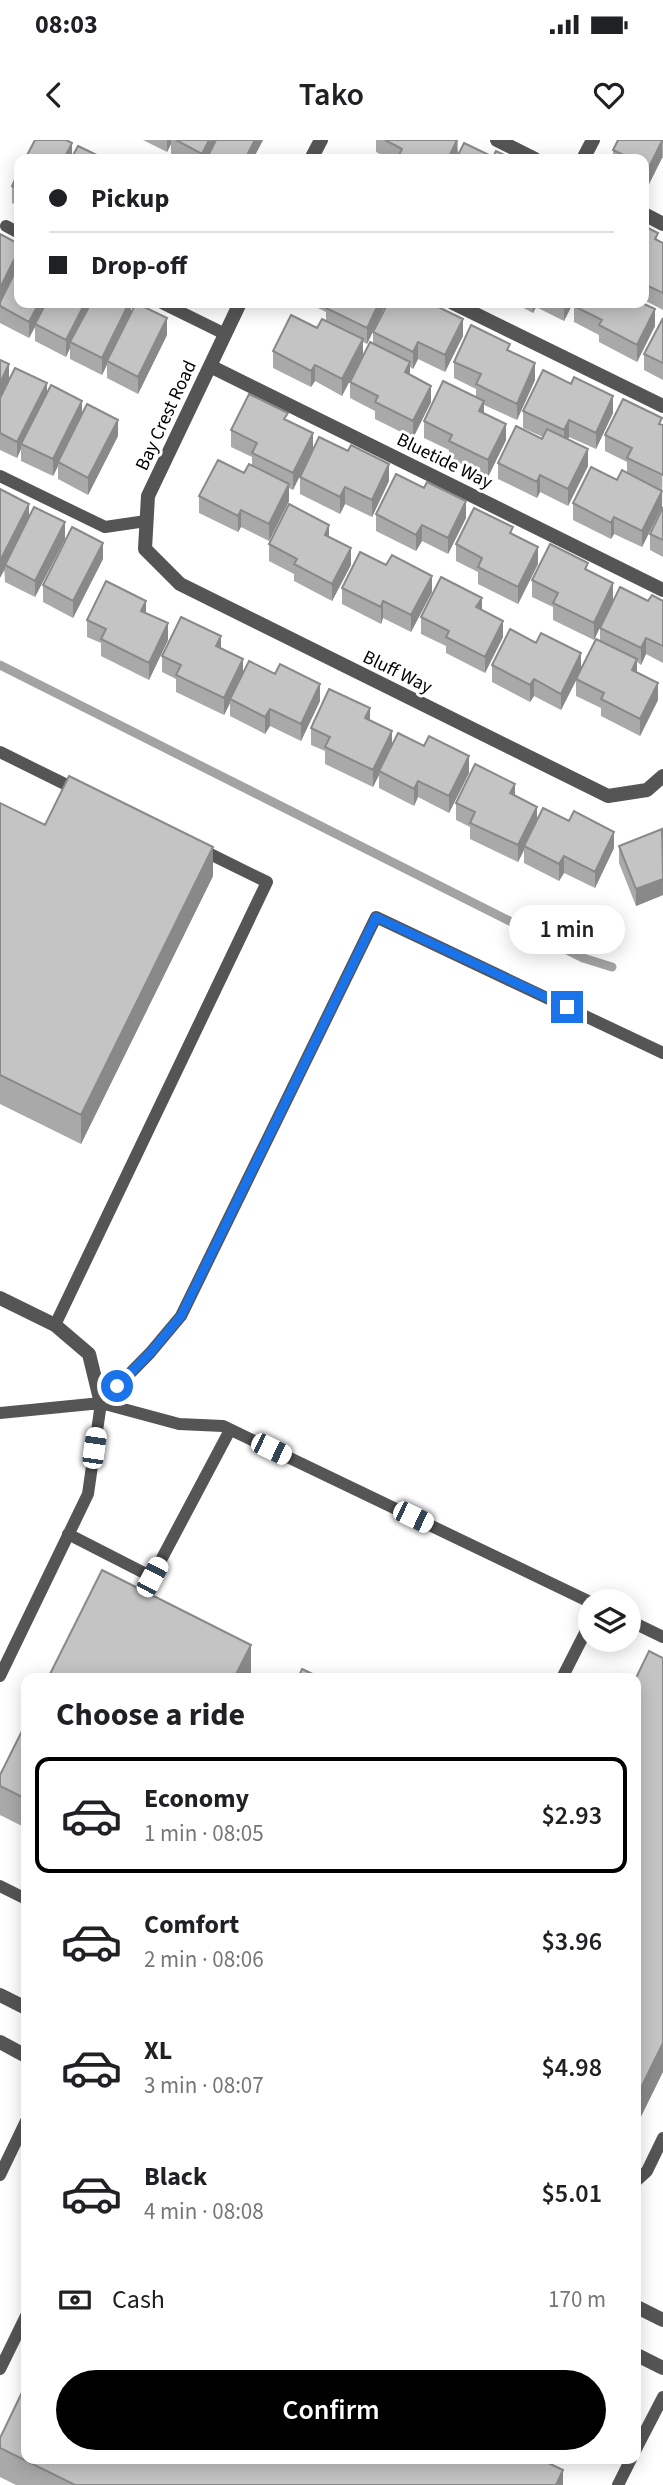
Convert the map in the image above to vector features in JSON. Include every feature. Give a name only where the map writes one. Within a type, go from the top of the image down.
[{"type":"street","points":[[497,140],[525,154]]},
{"type":"street","name":"Bay Crest Road","points":[[145,549],[148,496],[238,308]]},
{"type":"street","points":[[463,308],[663,406]]},
{"type":"street","name":"Bluetide Way","points":[[210,366],[663,590]]},
{"type":"street","name":"Bluff Way","points":[[145,549],[180,584],[608,796],[647,790],[663,776]]},
{"type":"street","points":[[0,1298],[55,1325],[89,1354],[101,1403]]},
{"type":"street","points":[[0,1995],[21,2006]]},
{"type":"street","points":[[0,2042],[21,2053]]},
{"type":"street","points":[[641,2309],[663,2320]]},
{"type":"street","points":[[641,2357],[663,2368]]},
{"type":"lane","points":[[6,226],[14,230]]},
{"type":"lane","points":[[172,308],[225,334]]},
{"type":"lane","points":[[0,476],[104,527],[146,521]]},
{"type":"lane","points":[[0,752],[97,799]]},
{"type":"lane","points":[[55,1325],[267,882],[182,841]]},
{"type":"lane","points":[[0,1676],[88,1494],[101,1403],[150,1353],[181,1316],[376,917],[663,1053]]},
{"type":"lane","points":[[0,1413],[101,1403],[179,1424],[223,1426],[578,1596]]},
{"type":"lane","points":[[68,1534],[152,1577],[230,1430]]},
{"type":"lane","points":[[641,1626],[663,1637]]},
{"type":"lane","points":[[565,1673],[578,1647]]},
{"type":"lane","points":[[0,1886],[21,1896]]},
{"type":"lane","points":[[1,2169],[21,2131]]},
{"type":"lane","points":[[641,2176],[647,2171],[663,2138]]},
{"type":"lane","points":[[0,2369],[21,2326]]},
{"type":"lane","points":[[641,2436],[663,2397]]},
{"type":"lane","points":[[618,2485],[627,2464]]},
{"type":"building","points":[[35,140],[66,140],[72,143],[66,154],[28,154]]},
{"type":"building","points":[[176,140],[209,140],[202,154]]},
{"type":"building","points":[[216,140],[255,140],[248,154],[209,154]]},
{"type":"building","points":[[385,140],[457,140],[450,154],[400,154],[402,149]]},
{"type":"building","points":[[618,140],[663,140],[649,167],[649,154],[621,154],[613,150]]},
{"type":"building","points":[[464,143],[487,154],[458,154]]},
{"type":"building","points":[[78,146],[95,154],[74,154]]},
{"type":"building","points":[[649,228],[658,233],[655,239],[663,243],[663,293],[649,286]]},
{"type":"building","points":[[0,234],[14,241],[14,260],[0,288]]},
{"type":"building","points":[[14,274],[14,308],[36,308],[29,322],[0,306]]},
{"type":"building","points":[[649,306],[655,309],[637,345],[599,325],[602,320],[578,308]]},
{"type":"building","points":[[43,308],[82,308],[66,340],[35,324]]},
{"type":"building","points":[[88,308],[127,308],[102,358],[70,342]]},
{"type":"building","points":[[134,308],[146,308],[167,318],[138,377],[107,361]]},
{"type":"building","points":[[326,308],[377,308],[367,328]]},
{"type":"building","points":[[385,308],[440,308],[463,319],[445,355],[418,342],[413,352],[373,332]]},
{"type":"building","points":[[291,315],[317,328],[322,319],[363,339],[342,379],[315,365],[311,371],[273,351]]},
{"type":"building","points":[[663,318],[663,363],[644,354]]},
{"type":"building","points":[[471,325],[510,344],[507,350],[535,363],[517,404],[476,384],[481,374],[454,362]]},
{"type":"building","points":[[370,342],[410,362],[405,372],[431,386],[413,421],[375,402],[378,396],[350,382]]},
{"type":"building","points":[[0,360],[9,364],[0,383]]},
{"type":"building","points":[[15,368],[47,383],[17,442],[0,433],[0,398]]},
{"type":"building","points":[[543,370],[571,384],[574,377],[613,396],[596,433],[569,420],[564,430],[523,411]]},
{"type":"building","points":[[443,381],[484,401],[479,411],[506,424],[488,460],[449,441],[452,435],[424,421]]},
{"type":"building","points":[[51,385],[82,401],[53,459],[21,444]]},
{"type":"building","points":[[249,394],[288,413],[284,419],[313,433],[293,473],[252,453],[257,443],[231,430]]},
{"type":"building","points":[[623,399],[662,418],[659,424],[663,425],[663,475],[627,458],[632,448],[605,435]]},
{"type":"building","points":[[87,404],[118,420],[88,478],[58,462]]},
{"type":"building","points":[[516,426],[542,439],[547,429],[588,449],[568,489],[540,475],[537,482],[498,463]]},
{"type":"building","points":[[319,437],[348,451],[351,445],[389,464],[372,500],[345,487],[340,497],[300,477]]},
{"type":"building","points":[[218,460],[244,473],[249,464],[289,484],[269,524],[241,510],[238,516],[199,496]]},
{"type":"building","points":[[591,467],[617,480],[622,470],[662,491],[642,531],[614,517],[611,523],[573,503]]},
{"type":"building","points":[[396,474],[424,488],[427,482],[466,501],[448,538],[422,525],[416,535],[376,514]]},
{"type":"building","points":[[0,489],[29,504],[0,561]]},
{"type":"building","points":[[289,504],[329,525],[325,535],[351,548],[332,584],[294,564],[297,559],[269,544]]},
{"type":"building","points":[[34,507],[65,522],[35,581],[5,565]]},
{"type":"building","points":[[663,507],[663,540],[650,534]]},
{"type":"building","points":[[474,508],[513,527],[510,533],[538,547],[518,587],[478,567],[482,558],[456,544]]},
{"type":"building","points":[[72,527],[103,543],[73,601],[43,585]]},
{"type":"building","points":[[550,544],[588,563],[585,569],[613,583],[594,623],[553,603],[558,593],[532,580]]},
{"type":"building","points":[[360,552],[386,565],[392,555],[432,576],[411,615],[383,601],[381,607],[342,588]]},
{"type":"building","points":[[441,577],[482,598],[476,607],[503,621],[485,657],[446,637],[449,631],[421,617]]},
{"type":"building","points":[[106,581],[146,601],[141,611],[168,623],[149,663],[101,639],[106,629],[87,620]]},
{"type":"building","points":[[620,587],[648,601],[652,595],[663,601],[663,646],[646,638],[641,648],[600,628]]},
{"type":"building","points":[[181,617],[221,636],[216,646],[243,659],[224,698],[176,675],[181,665],[162,656]]},
{"type":"building","points":[[510,629],[536,643],[541,633],[581,653],[561,694],[534,679],[530,685],[492,665]]},
{"type":"building","points":[[596,639],[637,659],[632,670],[658,683],[640,719],[601,699],[604,693],[576,679]]},
{"type":"building","points":[[249,661],[275,674],[280,664],[320,684],[301,724],[270,709],[265,717],[230,699]]},
{"type":"building","points":[[329,689],[370,708],[365,718],[392,731],[373,770],[325,747],[330,737],[311,728]]},
{"type":"building","points":[[398,733],[424,746],[429,736],[469,756],[449,796],[418,781],[414,789],[379,771]]},
{"type":"building","points":[[475,764],[515,784],[510,793],[537,807],[518,845],[470,823],[475,812],[456,803]]},
{"type":"building","points":[[69,776],[213,847],[81,1115],[0,1075],[0,803],[45,825]]},
{"type":"building","points":[[543,808],[569,821],[574,811],[614,832],[595,872],[564,856],[559,864],[524,846]]},
{"type":"building","points":[[662,829],[663,879],[636,889],[619,846]]},
{"type":"building","points":[[102,1570],[251,1645],[237,1673],[50,1673]]},
{"type":"building","points":[[649,1651],[663,1658],[663,2043],[641,2088],[641,1673],[638,1673]]},
{"type":"building","points":[[21,1733],[21,1796],[0,1786],[0,1775]]},
{"type":"building","points":[[21,2394],[21,2458],[0,2448],[0,2438]]},
{"type":"building","points":[[32,2464],[550,2464],[563,2470],[556,2485],[75,2485]]},
{"type":"waterway","points":[[0,665],[583,958],[612,967]]},
{"type":"route","points":[[117,1386],[181,1316],[376,917],[567,1007]]}]
